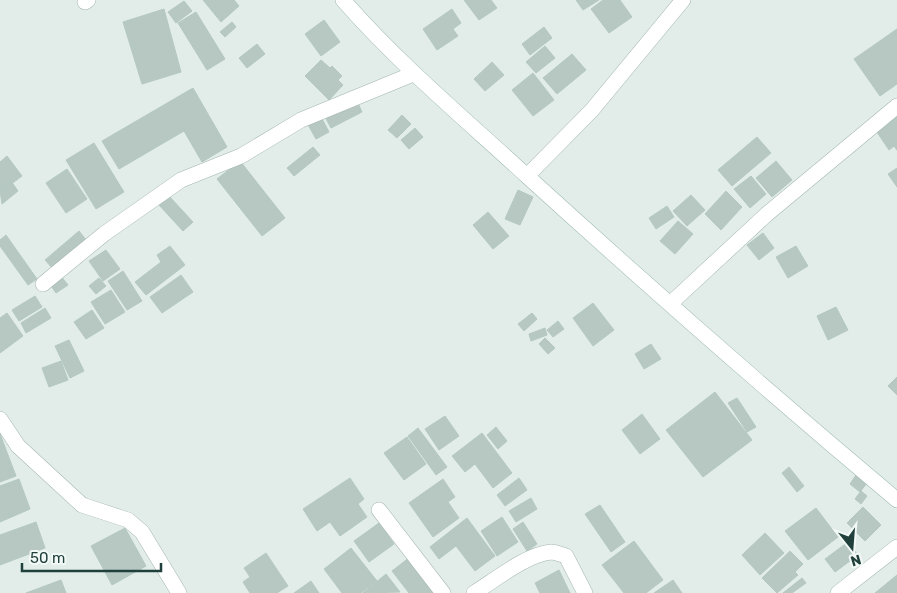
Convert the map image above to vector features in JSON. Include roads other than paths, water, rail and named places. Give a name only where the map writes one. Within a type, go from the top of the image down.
[{"type":"street","points":[[343,0],[379,41],[413,74],[587,232],[671,303],[750,376],[897,500]]},
{"type":"street","points":[[527,176],[592,110],[683,0]]},
{"type":"street","points":[[43,284],[104,234],[181,180],[240,156],[301,120],[413,74]]},
{"type":"street","points":[[671,303],[767,214],[897,106]]},
{"type":"street","points":[[0,419],[18,446],[82,505],[128,520],[142,532],[179,593]]},
{"type":"street","points":[[380,510],[443,593]]},
{"type":"street","points":[[838,593],[897,547]]},
{"type":"street","points":[[474,593],[516,566],[539,555],[553,552],[566,556],[585,593]]}]
